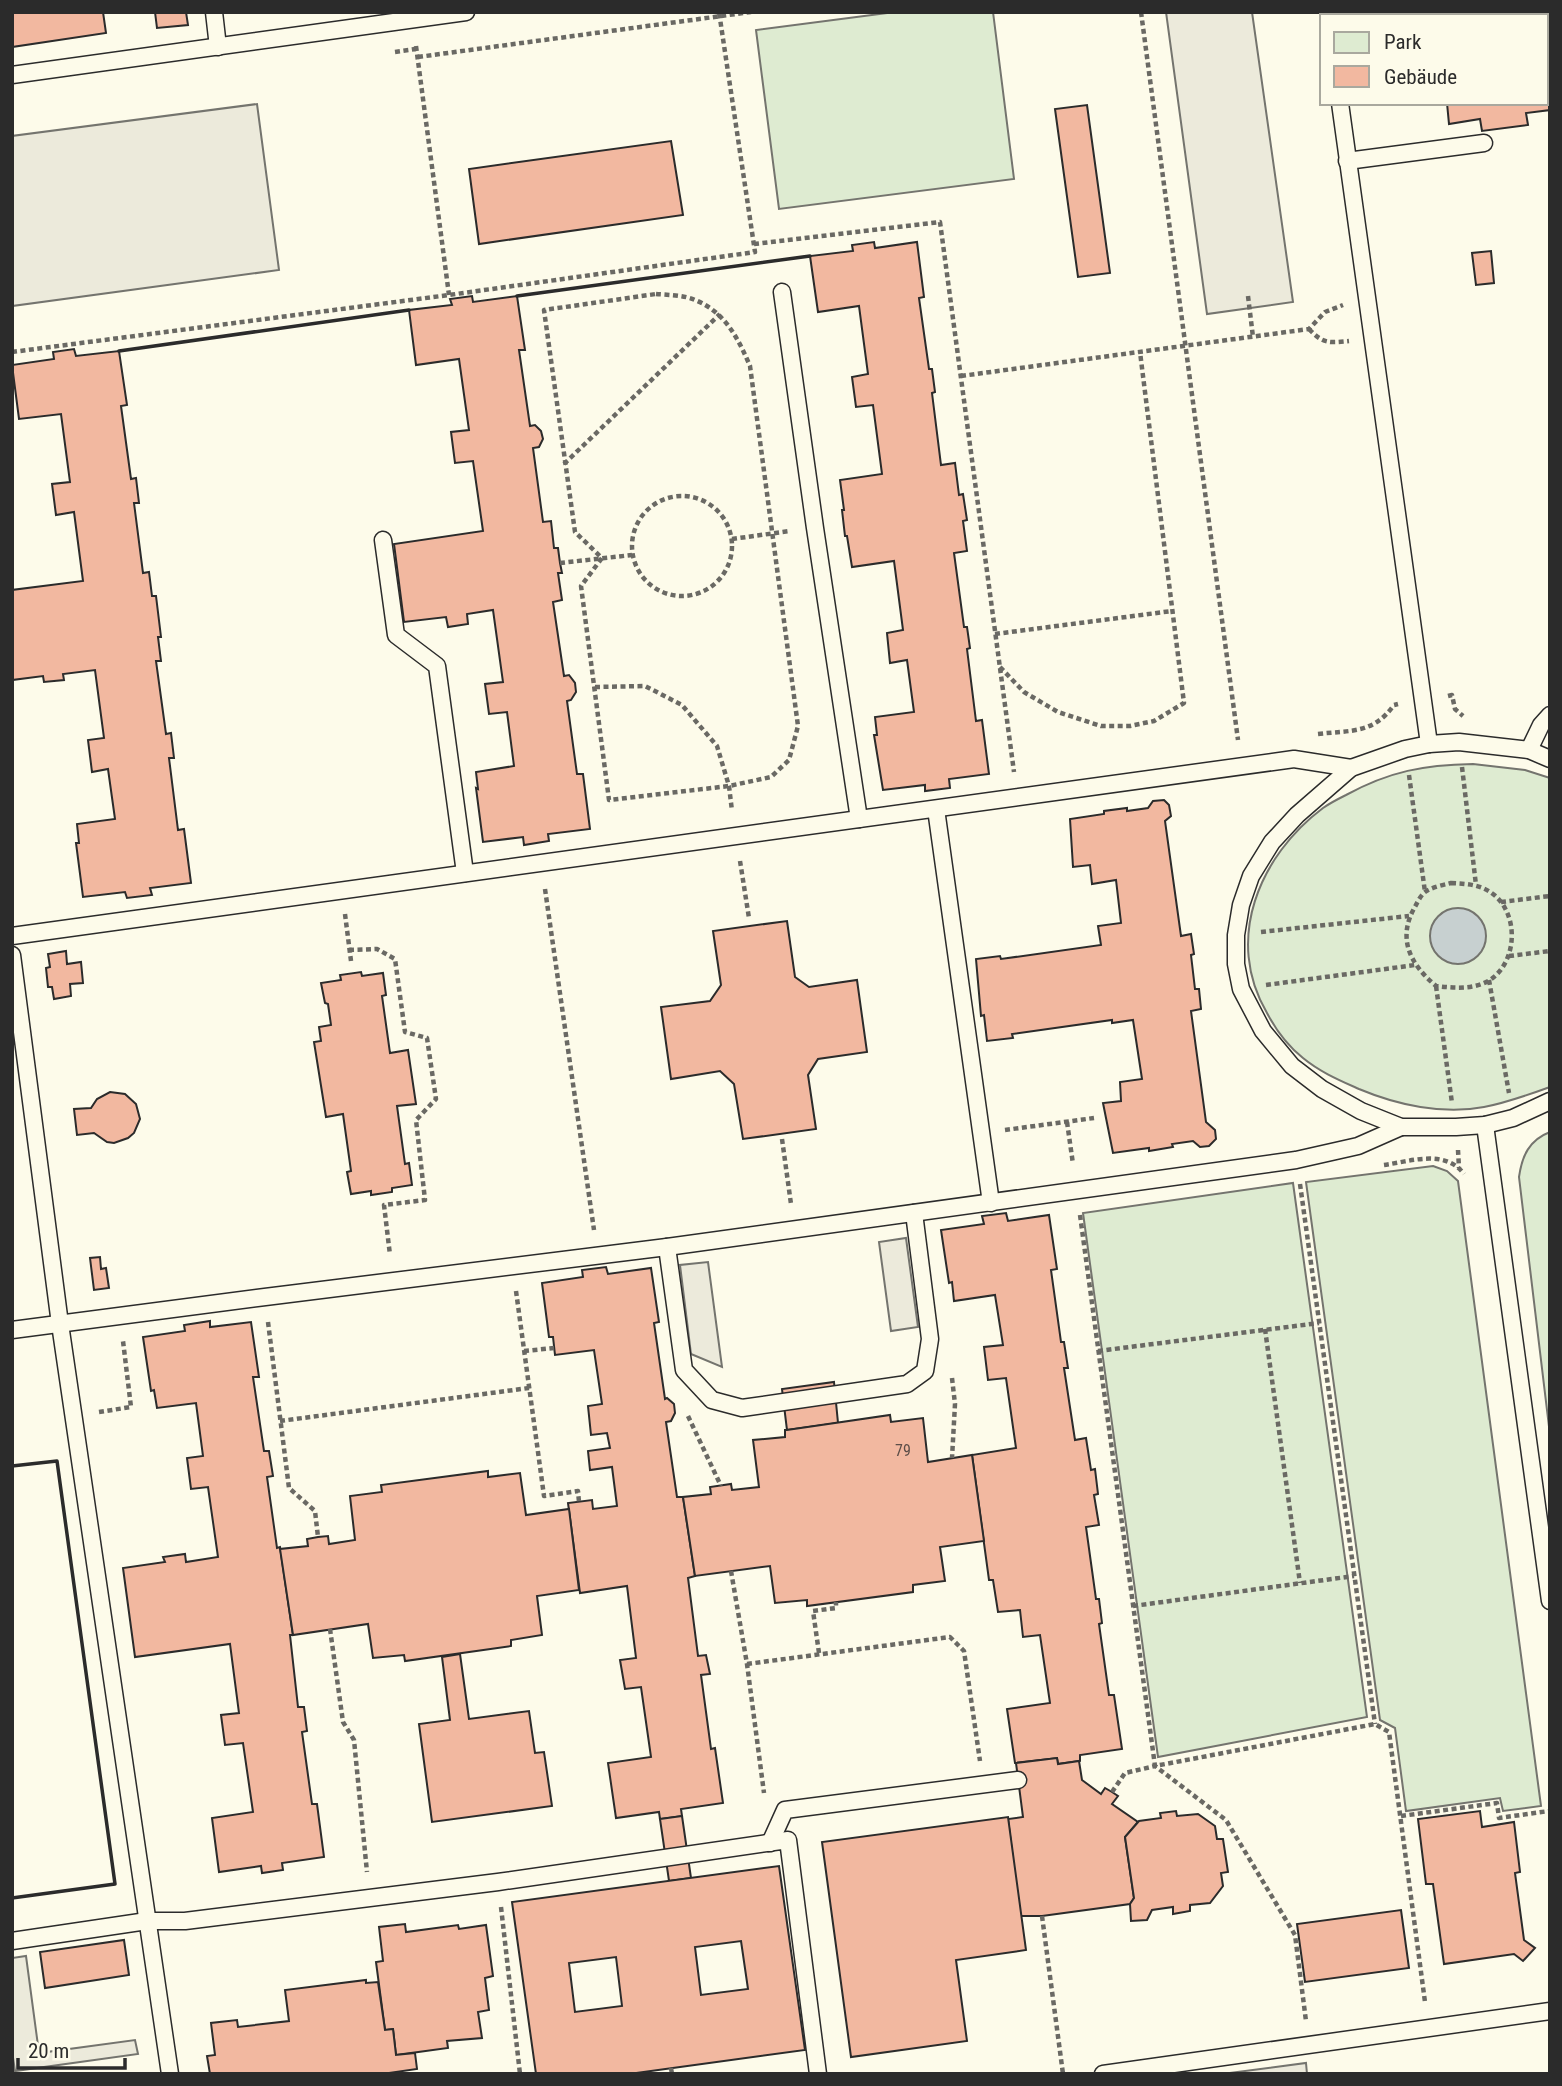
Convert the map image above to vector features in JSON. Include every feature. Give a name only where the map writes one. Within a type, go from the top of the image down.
[{"type":"lane","points":[[214,12],[218,47]]},
{"type":"lane","points":[[12,75],[466,12]]},
{"type":"lane","points":[[1340,105],[1429,744]]},
{"type":"lane","points":[[1347,161],[1484,143]]},
{"type":"lane","points":[[782,292],[859,819]]},
{"type":"lane","points":[[383,540],[396,635],[437,666],[465,873]]},
{"type":"lane","points":[[1529,750],[1541,725],[1550,715]]},
{"type":"lane","points":[[1550,759],[1529,750],[1459,742],[1405,749],[1350,768],[1272,842],[1251,876],[1241,905],[1236,935],[1236,964],[1241,989],[1263,1031],[1292,1066],[1322,1089],[1361,1111],[1401,1127],[1455,1127],[1485,1125],[1513,1118],[1550,1101]]},
{"type":"lane","points":[[12,936],[1294,759],[1350,768]]},
{"type":"lane","points":[[936,809],[991,1203]]},
{"type":"lane","points":[[12,955],[60,1324],[170,2074]]},
{"type":"lane","points":[[1485,1125],[1550,1601]]},
{"type":"lane","points":[[12,1330],[667,1247],[1296,1160],[1358,1146],[1401,1127]]},
{"type":"lane","points":[[667,1247],[684,1370],[712,1400],[742,1408],[907,1384],[925,1371],[930,1339],[914,1213]]},
{"type":"lane","points":[[770,1843],[785,1810],[1018,1780]]},
{"type":"lane","points":[[12,1941],[147,1921],[185,1922],[498,1882],[788,1840],[818,2074]]},
{"type":"lane","points":[[1103,2074],[1550,2011]]},
{"type":"path","points":[[418,57],[719,14],[751,12]]},
{"type":"path","points":[[1141,12],[1239,745]]},
{"type":"path","points":[[12,352],[755,252],[719,14]]},
{"type":"path","points":[[411,20],[449,295]]},
{"type":"path","points":[[754,244],[940,222],[1018,797]]},
{"type":"path","points":[[656,294],[693,299],[720,314],[737,337],[750,366],[798,726],[789,760],[771,777],[729,786],[610,800],[581,586],[602,558],[575,532],[544,310],[656,294]]},
{"type":"path","points":[[1248,296],[1254,337]]},
{"type":"path","points":[[961,376],[1309,329],[1325,312],[1339,305],[1367,303]]},
{"type":"path","points":[[565,464],[720,314]]},
{"type":"path","points":[[1309,329],[1317,338],[1329,343],[1371,338]]},
{"type":"path","points":[[1000,667],[1024,692],[1058,712],[1101,726],[1130,726],[1154,721],[1184,703],[1140,352]]},
{"type":"path","points":[[674,496],[690,496],[705,501],[718,510],[727,523],[732,538],[732,554],[718,583],[705,592],[690,597],[674,597],[659,592],[636,570],[632,555],[632,538],[636,523],[646,510],[659,501],[674,496]]},
{"type":"path","points":[[732,538],[815,528]]},
{"type":"path","points":[[561,563],[632,555]]},
{"type":"path","points":[[995,634],[1172,611]]},
{"type":"path","points":[[595,687],[645,686],[682,705],[718,746],[729,786],[749,918]]},
{"type":"path","points":[[1459,742],[1476,885]]},
{"type":"path","points":[[1405,749],[1425,892]]},
{"type":"path","points":[[541,863],[597,1255]]},
{"type":"path","points":[[1436,986],[1465,989],[1489,980],[1509,956],[1512,926],[1501,902],[1492,893],[1476,885],[1451,883],[1425,892],[1409,916],[1406,942],[1415,965],[1436,986],[1455,1127]]},
{"type":"path","points":[[342,890],[351,961]]},
{"type":"path","points":[[1501,902],[1550,896]]},
{"type":"path","points":[[1236,935],[1409,916]]},
{"type":"path","points":[[349,950],[377,949],[395,959],[405,1032],[427,1038],[436,1099],[416,1120],[425,1200],[384,1205],[393,1281]]},
{"type":"path","points":[[1509,956],[1550,951]]},
{"type":"path","points":[[1241,989],[1415,965]]},
{"type":"path","points":[[1489,980],[1513,1118]]},
{"type":"path","points":[[981,1133],[1094,1118]]},
{"type":"path","points":[[1067,1122],[1155,1766],[1226,1821],[1295,1935],[1309,2043]]},
{"type":"path","points":[[782,1139],[794,1230]]},
{"type":"path","points":[[1383,1165],[1434,1158],[1448,1160],[1464,1173],[1465,1179]]},
{"type":"path","points":[[1296,1160],[1375,1724]]},
{"type":"path","points":[[512,1266],[544,1496],[578,1491],[579,1502]]},
{"type":"path","points":[[265,1297],[289,1488],[315,1511],[318,1537]]},
{"type":"path","points":[[74,1416],[131,1407],[120,1316]]},
{"type":"path","points":[[1098,1351],[1319,1322]]},
{"type":"path","points":[[1265,1329],[1300,1583]]},
{"type":"path","points":[[524,1351],[554,1348]]},
{"type":"path","points":[[280,1421],[529,1388]]},
{"type":"path","points":[[731,1571],[747,1664],[770,1843]]},
{"type":"path","points":[[1133,1606],[1354,1576]]},
{"type":"path","points":[[819,1653],[813,1611],[836,1608],[836,1602]]},
{"type":"path","points":[[330,1629],[342,1722],[354,1740],[370,1898]]},
{"type":"path","points":[[747,1664],[950,1637],[964,1651],[983,1784]]},
{"type":"path","points":[[1112,1792],[1125,1773],[1155,1766],[1375,1724],[1389,1732],[1429,2027]]},
{"type":"path","points":[[1401,1816],[1497,1803],[1499,1818],[1549,1811]]},
{"type":"path","points":[[498,1882],[520,2074]]},
{"type":"path","points":[[1042,1916],[1063,2074]]},
{"type":"green space","points":[[895,12],[993,12],[1014,179],[779,209],[756,30]]},
{"type":"green space","points":[[1473,764],[1525,770],[1550,778],[1550,1087],[1484,1107],[1453,1110],[1420,1107],[1389,1100],[1344,1082],[1316,1067],[1292,1048],[1271,1019],[1254,985],[1249,957],[1249,929],[1255,901],[1281,850],[1300,828],[1323,808],[1362,787],[1393,775],[1423,768]]},
{"type":"green space","points":[[1550,1132],[1550,1435],[1519,1177],[1522,1162],[1532,1144]]},
{"type":"green space","points":[[1433,1166],[1447,1171],[1458,1181],[1541,1806],[1503,1811],[1500,1798],[1406,1811],[1395,1728],[1380,1720],[1306,1182]]},
{"type":"green space","points":[[1293,1183],[1367,1717],[1158,1757],[1083,1213]]},
{"type":"shaded area","points":[[1166,12],[1252,12],[1293,302],[1207,314]]},
{"type":"shaded area","points":[[257,104],[279,270],[12,306],[12,136]]},
{"type":"shaded area","points":[[1452,908],[1464,908],[1474,912],[1482,920],[1486,936],[1482,952],[1474,960],[1464,964],[1452,964],[1442,960],[1434,952],[1430,942],[1430,930],[1434,920],[1442,912]]},
{"type":"shaded area","points":[[906,1238],[918,1327],[891,1331],[879,1242]]},
{"type":"shaded area","points":[[708,1262],[722,1367],[691,1354],[680,1265]]},
{"type":"shaded area","points":[[26,1956],[39,2053],[135,2040],[138,2054],[15,2071],[12,2051],[12,1958]]},
{"type":"shaded area","points":[[1306,2063],[1307,2074],[1222,2074]]},
{"type":"building","points":[[12,12],[103,12],[106,33],[12,47]]},
{"type":"building","points":[[155,12],[186,12],[188,25],[157,28]]},
{"type":"building","points":[[1548,45],[1550,110],[1526,113],[1528,125],[1482,131],[1480,119],[1449,124],[1447,105],[1548,105]]},
{"type":"building","points":[[1087,105],[1110,273],[1078,277],[1055,109]]},
{"type":"building","points":[[671,141],[683,215],[479,244],[469,169]]},
{"type":"building","points":[[874,242],[875,248],[917,242],[924,297],[919,298],[929,369],[932,369],[935,392],[932,393],[941,465],[955,463],[959,495],[963,494],[967,520],[963,521],[967,551],[954,553],[964,627],[967,627],[970,648],[967,649],[976,721],[982,720],[989,774],[949,779],[950,788],[925,791],[925,785],[883,790],[874,735],[877,735],[875,717],[914,712],[907,660],[890,663],[887,633],[903,630],[894,561],[852,567],[845,536],[840,480],[882,474],[873,405],[856,407],[852,377],[868,374],[859,306],[818,312],[810,256],[853,251],[852,245]]},
{"type":"building","points":[[1491,251],[1494,283],[1476,285],[1472,253]]},
{"type":"building","points":[[472,296],[473,302],[517,296],[525,350],[519,350],[530,426],[535,425],[541,431],[543,439],[539,447],[533,448],[543,522],[551,521],[554,548],[558,548],[562,573],[558,573],[562,600],[553,602],[564,676],[569,675],[575,683],[576,692],[571,700],[567,701],[577,774],[583,774],[590,829],[548,834],[549,841],[524,845],[523,837],[483,842],[476,772],[514,766],[507,712],[489,714],[485,684],[503,682],[493,610],[467,614],[468,624],[448,627],[446,617],[404,622],[394,544],[483,531],[473,461],[455,463],[451,432],[469,430],[459,359],[416,365],[409,310],[452,305],[450,299]]},
{"type":"building","points":[[74,349],[76,356],[119,351],[127,405],[121,406],[131,479],[136,478],[139,503],[134,503],[143,573],[149,572],[152,596],[156,596],[161,661],[156,661],[166,734],[171,733],[174,758],[169,758],[178,830],[184,829],[191,883],[150,888],[152,895],[127,898],[125,892],[83,897],[76,843],[79,843],[77,824],[115,819],[108,769],[92,772],[88,740],[104,738],[95,670],[63,674],[64,680],[44,682],[43,676],[12,680],[12,590],[83,581],[74,512],[56,515],[52,484],[70,482],[61,414],[19,419],[12,365],[54,359],[53,352]]},
{"type":"building","points":[[1164,800],[1169,805],[1171,816],[1165,821],[1181,936],[1191,934],[1195,989],[1199,989],[1201,1009],[1191,1011],[1206,1122],[1215,1130],[1216,1139],[1209,1146],[1200,1147],[1193,1141],[1149,1151],[1149,1148],[1113,1153],[1103,1103],[1121,1101],[1120,1082],[1142,1079],[1133,1020],[1112,1023],[1112,1020],[1012,1034],[1013,1038],[987,1041],[984,1015],[981,1016],[976,959],[1000,956],[1001,959],[1101,945],[1098,926],[1121,923],[1116,880],[1092,884],[1090,865],[1073,867],[1070,819],[1104,814],[1104,811],[1148,808],[1153,801]]},
{"type":"building","points":[[787,921],[795,977],[809,987],[857,980],[867,1052],[818,1059],[808,1075],[816,1129],[743,1139],[734,1084],[720,1071],[671,1079],[661,1007],[710,1001],[721,985],[713,931]]},
{"type":"building","points":[[66,951],[67,964],[81,962],[83,983],[70,984],[71,996],[54,999],[52,987],[48,987],[48,954]]},
{"type":"building","points":[[361,972],[362,976],[383,973],[386,995],[382,996],[390,1053],[408,1050],[416,1104],[397,1106],[405,1164],[409,1163],[412,1185],[371,1195],[371,1191],[351,1194],[347,1172],[351,1171],[343,1114],[326,1117],[314,1042],[321,1041],[319,1027],[331,1025],[321,983],[341,980],[340,975]]},
{"type":"building","points":[[110,1092],[125,1094],[136,1104],[140,1119],[134,1133],[114,1143],[107,1142],[94,1133],[77,1135],[74,1109],[91,1108],[97,1099]]},
{"type":"building","points":[[1006,1213],[1008,1221],[1049,1215],[1057,1269],[1051,1270],[1061,1342],[1064,1342],[1068,1368],[1064,1368],[1075,1440],[1086,1438],[1091,1470],[1095,1469],[1098,1494],[1094,1495],[1099,1525],[1086,1527],[1096,1599],[1099,1599],[1102,1623],[1099,1624],[1109,1695],[1114,1695],[1122,1749],[1080,1755],[1080,1761],[1058,1764],[1057,1758],[1015,1763],[1007,1709],[1050,1703],[1040,1635],[1023,1637],[1020,1610],[998,1612],[993,1580],[989,1580],[972,1455],[1016,1448],[1006,1378],[988,1380],[984,1347],[1003,1345],[995,1295],[954,1301],[941,1230],[984,1224],[982,1216]]},
{"type":"building","points":[[100,1257],[101,1269],[106,1268],[109,1288],[94,1290],[90,1258]]},
{"type":"building","points":[[606,1267],[608,1274],[651,1268],[659,1322],[654,1323],[665,1399],[674,1404],[675,1413],[671,1421],[666,1422],[677,1497],[683,1497],[695,1576],[688,1578],[698,1656],[706,1655],[710,1674],[701,1675],[711,1749],[715,1748],[723,1803],[681,1809],[682,1816],[660,1819],[659,1812],[616,1818],[608,1763],[651,1757],[641,1687],[625,1689],[620,1660],[636,1658],[627,1586],[580,1593],[568,1503],[592,1500],[593,1509],[617,1506],[612,1467],[590,1470],[588,1451],[610,1448],[607,1433],[591,1435],[588,1406],[602,1404],[594,1350],[555,1355],[553,1337],[549,1337],[542,1283],[583,1277],[582,1270]]},
{"type":"building","points":[[210,1321],[210,1327],[251,1322],[259,1377],[253,1377],[264,1451],[269,1451],[273,1476],[267,1477],[293,1635],[290,1635],[298,1707],[304,1707],[307,1731],[302,1732],[312,1804],[317,1804],[324,1857],[282,1863],[283,1870],[262,1873],[261,1866],[219,1872],[212,1818],[253,1812],[243,1743],[225,1745],[221,1715],[239,1713],[230,1644],[135,1657],[123,1568],[165,1562],[163,1557],[185,1554],[186,1562],[218,1557],[208,1487],[191,1489],[187,1458],[203,1456],[196,1403],[157,1408],[154,1390],[151,1391],[143,1337],[185,1331],[184,1325]]},
{"type":"building","points":[[834,1382],[838,1423],[787,1430],[782,1389]]},
{"type":"building","points":[[890,1415],[891,1422],[923,1418],[928,1462],[972,1455],[984,1541],[940,1547],[945,1581],[913,1585],[913,1592],[807,1606],[807,1600],[775,1603],[770,1566],[695,1576],[683,1497],[711,1494],[710,1487],[731,1484],[732,1490],[759,1487],[753,1440],[785,1437],[785,1430]]},
{"type":"building","points":[[488,1471],[488,1477],[520,1473],[526,1515],[569,1509],[579,1590],[537,1596],[542,1635],[511,1640],[511,1646],[405,1661],[404,1655],[373,1658],[368,1624],[293,1635],[280,1549],[308,1546],[307,1539],[318,1537],[328,1536],[329,1544],[355,1540],[350,1496],[382,1492],[381,1485]]},
{"type":"building","points":[[460,1654],[469,1719],[529,1711],[535,1753],[544,1752],[552,1806],[432,1822],[419,1724],[450,1720],[442,1657]]},
{"type":"building","points":[[1057,1758],[1058,1764],[1079,1761],[1082,1780],[1101,1794],[1105,1788],[1118,1796],[1112,1804],[1138,1822],[1125,1837],[1134,1898],[1130,1904],[1042,1916],[1020,1916],[1008,1819],[1023,1817],[1016,1763]]},
{"type":"building","points":[[1176,1811],[1177,1816],[1198,1814],[1215,1826],[1217,1839],[1223,1839],[1228,1872],[1221,1873],[1223,1886],[1210,1903],[1190,1905],[1190,1911],[1173,1914],[1173,1907],[1152,1910],[1147,1920],[1131,1921],[1130,1904],[1134,1898],[1125,1837],[1139,1821],[1161,1818],[1160,1813]]},
{"type":"building","points":[[1480,1811],[1482,1827],[1514,1822],[1520,1872],[1515,1873],[1524,1940],[1535,1948],[1523,1961],[1514,1954],[1444,1964],[1433,1884],[1426,1884],[1418,1819]]},
{"type":"building","points":[[682,1816],[691,1878],[669,1881],[660,1819]]},
{"type":"building","points":[[1008,1817],[1026,1950],[956,1960],[967,2041],[851,2057],[822,1842]]},
{"type":"building","points":[[779,1866],[805,2050],[629,2074],[536,2074],[512,1902]],"holes":[[[741,1941],[748,1989],[701,1995],[695,1947]],[[616,1957],[622,2006],[575,2012],[569,1963]]]},
{"type":"building","points":[[1401,1910],[1409,1968],[1305,1982],[1297,1924]]},
{"type":"building","points":[[405,1924],[406,1932],[458,1925],[459,1929],[486,1925],[493,1976],[485,1978],[489,2010],[478,2012],[482,2038],[447,2041],[448,2048],[396,2055],[393,2029],[385,2030],[376,1962],[383,1961],[379,1927]]},
{"type":"building","points":[[124,1940],[129,1975],[45,1988],[40,1952]]},
{"type":"building","points":[[366,1980],[366,1983],[378,1982],[385,2030],[393,2029],[396,2055],[415,2053],[417,2069],[382,2074],[210,2074],[207,2056],[215,2055],[211,2023],[237,2020],[238,2027],[289,2021],[285,1990]]},
{"type":"wall","points":[[517,296],[810,256]]},
{"type":"wall","points":[[119,351],[409,310]]},
{"type":"wall","points":[[12,1466],[57,1461],[115,1884],[12,1898]]}]
